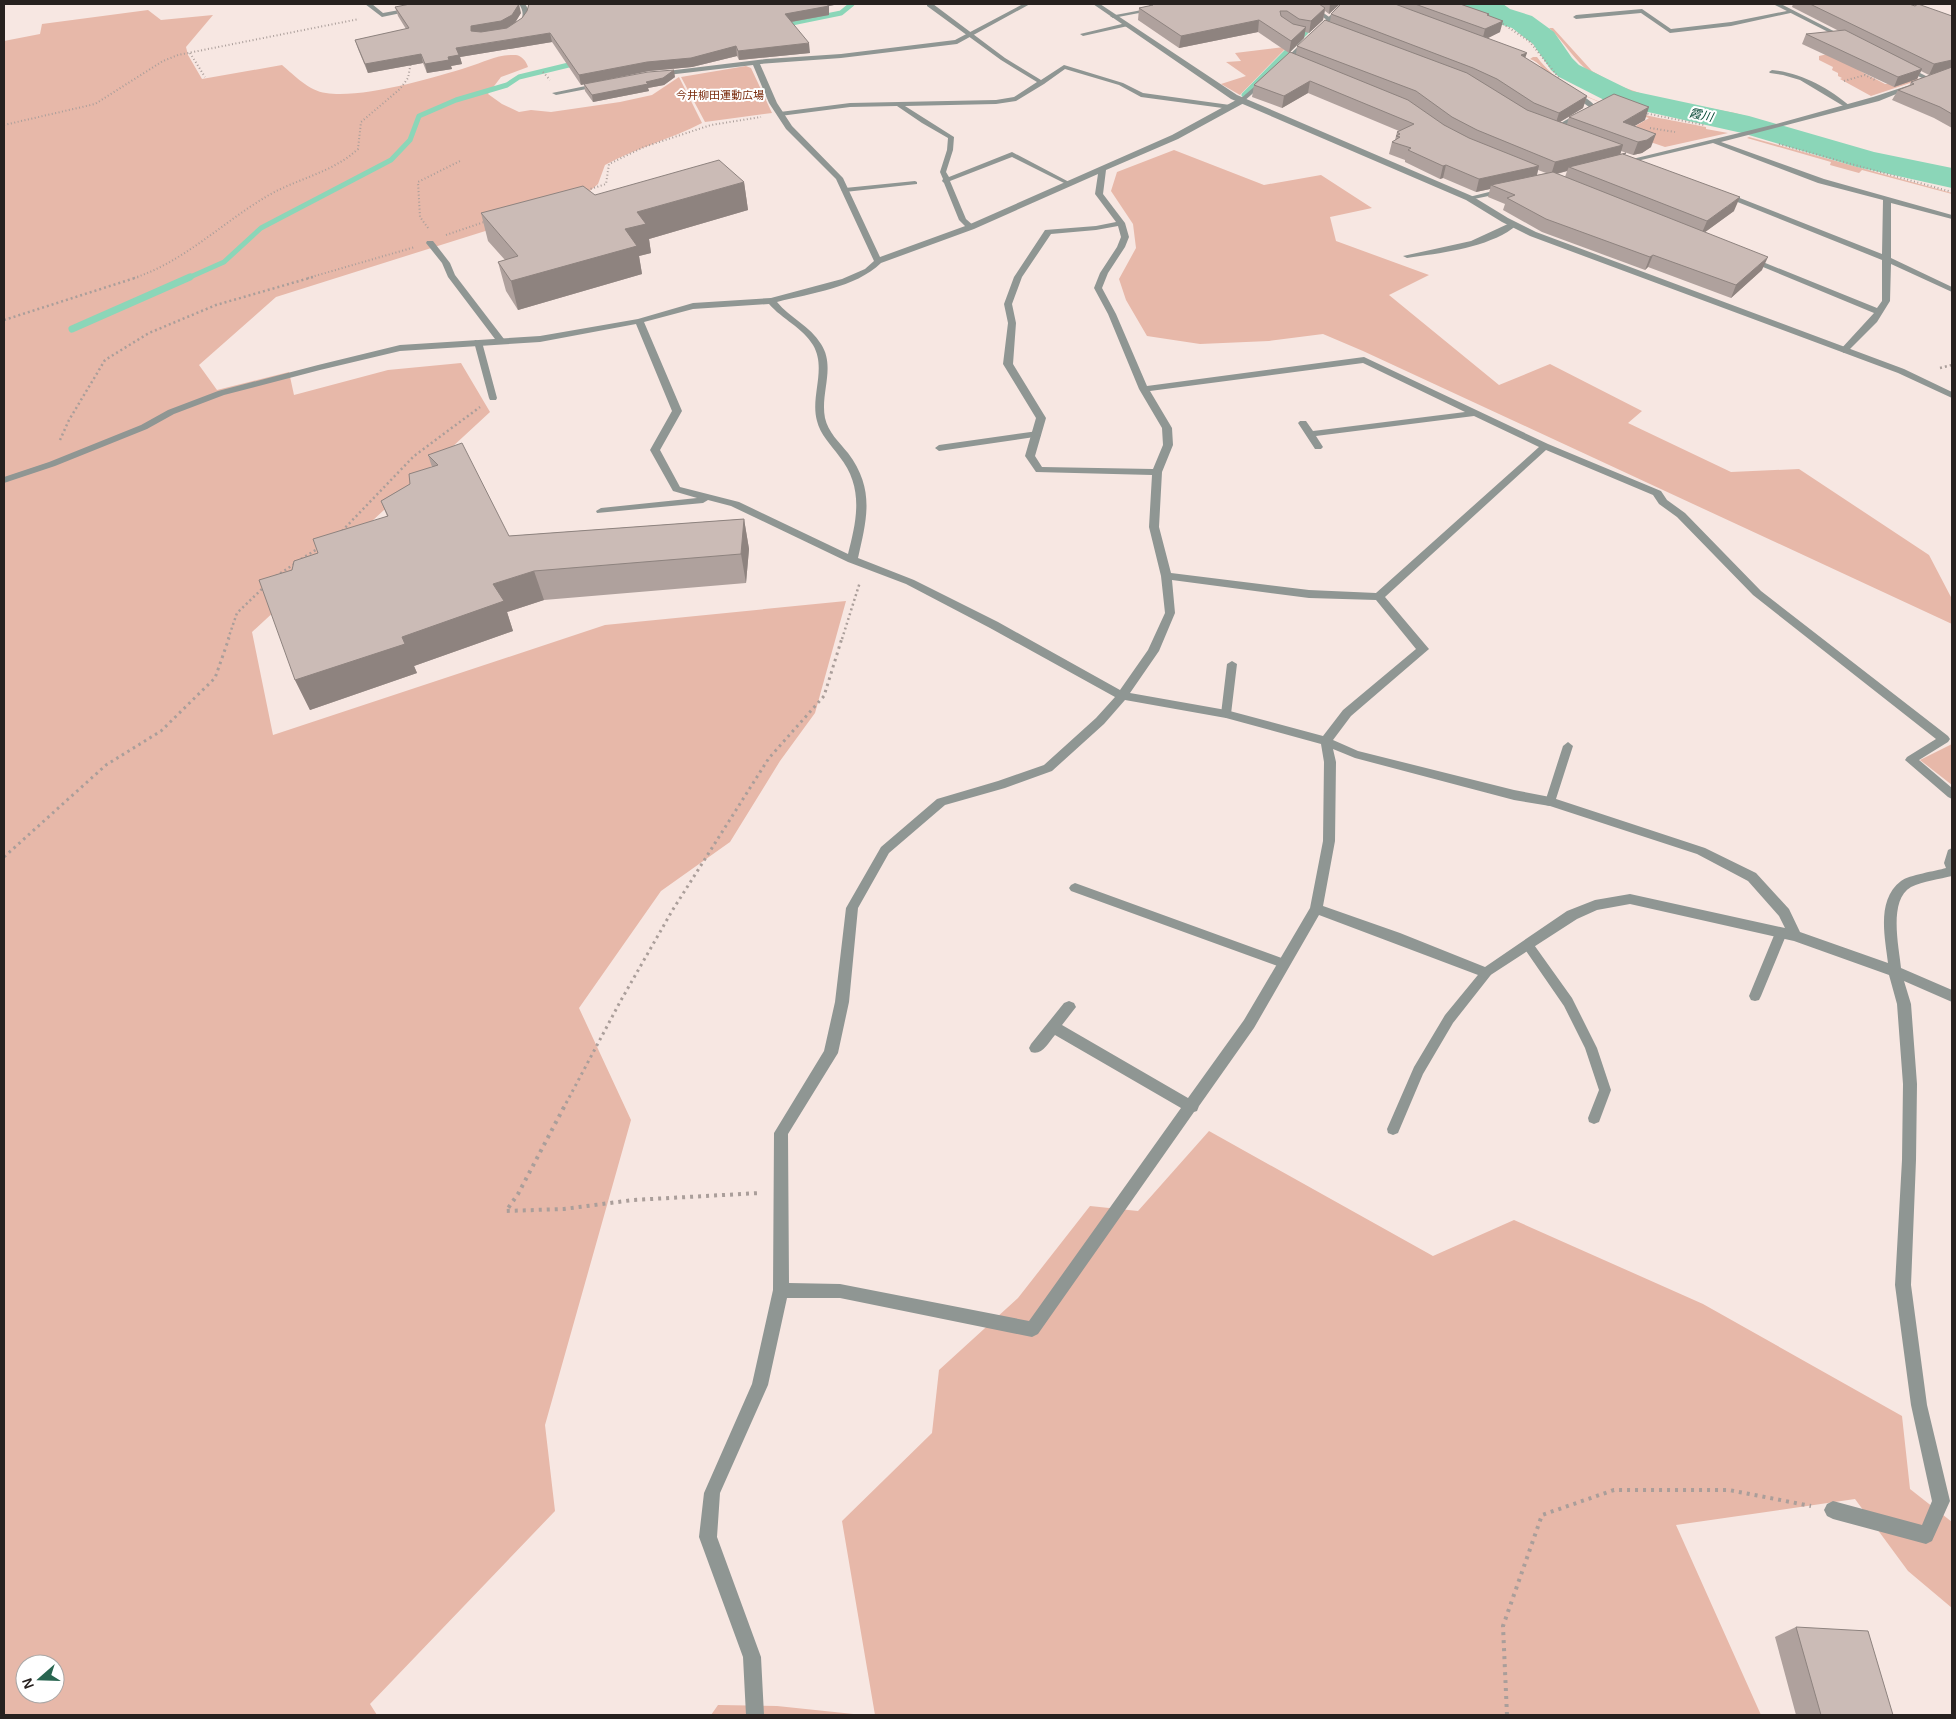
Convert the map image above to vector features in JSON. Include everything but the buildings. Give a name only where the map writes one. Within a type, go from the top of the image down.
[{"type":"street","points":[[368,4],[382,15],[441,4]]},
{"type":"street","points":[[516,31],[522,26],[527,13],[526,8],[522,4]]},
{"type":"street","points":[[650,75],[841,56],[957,42],[1027,4]]},
{"type":"street","points":[[1096,4],[1212,84],[1242,101],[1469,198],[1513,225],[1922,379],[1952,395]]},
{"type":"street","points":[[1304,66],[1287,60],[1308,36],[1325,29],[1329,19],[1345,4]]},
{"type":"street","points":[[1777,4],[1852,42]]},
{"type":"street","points":[[756,63],[766,89],[789,127],[839,178],[878,261]]},
{"type":"street","points":[[1614,164],[1778,126],[1884,96],[1931,78],[1896,63]]},
{"type":"street","points":[[556,93],[612,82]]},
{"type":"street","points":[[1555,130],[1593,108],[1588,102],[1565,91]]},
{"type":"street","points":[[4,480],[52,464],[144,427],[171,412],[221,393],[400,348],[540,339],[638,321],[693,306],[771,301],[845,281],[868,270],[878,261],[971,227],[1175,137],[1242,101]]},
{"type":"street","points":[[1546,126],[1563,133]]},
{"type":"street","points":[[1714,141],[1807,176],[1952,217]]},
{"type":"street","points":[[1619,155],[1646,165]]},
{"type":"street","points":[[755,1715],[752,1657],[708,1537],[712,1493],[760,1385],[781,1290],[781,1133],[831,1053],[842,1002],[852,908],[885,850],[941,802],[1001,785],[1048,768],[1100,721],[1122,696],[1153,651],[1170,613],[1166,576],[1154,527],[1157,472],[1168,445],[1167,428],[1144,389],[1112,314],[1098,288],[1104,273],[1121,247],[1125,237],[1120,223],[1099,194],[1102,169]]},
{"type":"street","points":[[1469,198],[1512,188]]},
{"type":"street","points":[[1717,192],[1887,259],[1952,290]]},
{"type":"street","points":[[1844,350],[1880,312],[1886,301],[1887,198]]},
{"type":"street","points":[[1120,223],[1096,228],[1048,232],[1018,277],[1008,304],[1012,323],[1008,364],[1042,418],[1030,456],[1039,470],[1157,472]]},
{"type":"street","points":[[1745,258],[1880,312]]},
{"type":"street","points":[[1942,285],[1952,280]]},
{"type":"street","points":[[771,301],[777,310],[795,321],[810,336],[821,352],[822,372],[818,406],[821,422],[851,465],[862,491],[864,508],[852,560]]},
{"type":"street","points":[[638,321],[677,411],[655,450],[676,490],[735,504],[852,560],[910,582],[994,625],[1054,660],[1122,696],[1226,714],[1326,741],[1355,754],[1514,795],[1550,802],[1701,851],[1752,877],[1784,912],[1796,936]]},
{"type":"street","points":[[1144,389],[1364,360],[1545,446],[1657,494],[1663,502],[1681,515],[1757,594],[1944,739],[1911,760],[1952,794]]},
{"type":"street","points":[[1312,434],[1476,413]]},
{"type":"street","points":[[1303,422],[1312,434],[1318,447]]},
{"type":"street","points":[[1166,576],[1309,594],[1379,598],[1545,446]]},
{"type":"street","points":[[601,511],[710,499]]},
{"type":"street","points":[[781,1290],[840,1291],[1032,1329],[1192,1107],[1249,1024],[1283,963],[1316,910],[1329,841],[1330,762],[1326,741],[1347,713],[1423,649],[1379,598]]},
{"type":"street","points":[[1952,853],[1950,863],[1952,866]]},
{"type":"street","points":[[1832,1510],[1926,1535],[1947,1504],[1919,1405],[1903,1285],[1909,1160],[1910,1084],[1904,1004],[1895,971],[1890,924],[1895,898],[1906,884],[1952,871]]},
{"type":"street","points":[[1316,910],[1395,937],[1486,973],[1572,915],[1595,905],[1630,900],[1796,936],[1895,971],[1952,996]]},
{"type":"street","points":[[1036,1048],[1069,1007]]},
{"type":"street","points":[[1053,1027],[1192,1107]]},
{"type":"lane","points":[[930,4],[1003,59],[1042,83]]},
{"type":"lane","points":[[1113,16],[1183,4]]},
{"type":"lane","points":[[1307,4],[1329,19]]},
{"type":"lane","points":[[1616,6],[1626,12]]},
{"type":"lane","points":[[1576,17],[1642,11],[1671,34],[1792,12]]},
{"type":"lane","points":[[1083,34],[1126,25]]},
{"type":"lane","points":[[1280,66],[1287,60]]},
{"type":"lane","points":[[780,114],[850,105],[996,102],[1016,99],[1064,67],[1121,84],[1141,94],[1230,107]]},
{"type":"lane","points":[[1772,72],[1787,73],[1812,84],[1847,106]]},
{"type":"lane","points":[[1242,101],[1268,77]]},
{"type":"lane","points":[[898,104],[924,122],[951,137],[950,150],[943,172],[945,181],[963,220],[971,227]]},
{"type":"lane","points":[[945,181],[1012,154],[1068,183]]},
{"type":"lane","points":[[846,190],[914,183]]},
{"type":"lane","points":[[1407,256],[1480,242],[1513,225]]},
{"type":"lane","points":[[433,240],[452,275],[501,341]]},
{"type":"lane","points":[[478,342],[493,398]]},
{"type":"lane","points":[[939,448],[1038,434]]},
{"type":"lane","points":[[1226,714],[1232,664]]},
{"type":"lane","points":[[1550,802],[1568,746]]},
{"type":"lane","points":[[1075,888],[1283,963]]},
{"type":"lane","points":[[1755,996],[1781,933]]},
{"type":"lane","points":[[1528,945],[1568,1002],[1591,1048],[1605,1090],[1594,1118]]},
{"type":"lane","points":[[1393,1129],[1418,1071],[1448,1019],[1486,973]]},
{"type":"path","points":[[4,125],[95,104],[163,61],[190,53],[382,15]]},
{"type":"path","points":[[1492,19],[1513,29],[1526,38],[1549,68],[1564,82]]},
{"type":"path","points":[[190,53],[205,77]]},
{"type":"path","points":[[4,320],[148,274],[175,259],[265,197],[345,161],[358,149],[361,122],[400,89],[408,78],[411,61]]},
{"type":"path","points":[[1844,81],[1865,75]]},
{"type":"path","points":[[1643,113],[1707,126]]},
{"type":"path","points":[[578,193],[606,184],[609,164],[644,147],[711,126],[780,114]]},
{"type":"path","points":[[1775,143],[1952,192]]},
{"type":"path","points":[[433,240],[420,217],[418,182],[460,161]]},
{"type":"path","points":[[52,464],[52,459],[69,420],[105,360],[150,333],[216,306],[433,240],[490,220]]},
{"type":"path","points":[[340,534],[414,456],[493,398]]},
{"type":"path","points":[[272,579],[324,544]]},
{"type":"path","points":[[781,1192],[633,1200],[564,1209],[506,1211],[523,1186],[620,1002],[672,911],[769,758],[824,696],[866,565]]},
{"type":"path","points":[[4,858],[106,765],[161,731],[214,678],[237,613],[265,586]]},
{"type":"path","points":[[1506,1715],[1502,1626],[1542,1515],[1614,1490],[1729,1490],[1832,1510]]},
{"type":"green space","points":[[148,10],[161,20],[213,15],[186,47],[188,55],[202,79],[282,65],[302,82],[320,92],[340,94],[358,93],[417,82],[497,57],[516,55],[524,59],[528,67],[501,77],[488,94],[502,104],[519,112],[531,110],[551,112],[620,102],[652,95],[679,77],[702,123],[605,165],[598,184],[577,202],[276,297],[199,365],[217,390],[289,372],[294,395],[388,370],[461,363],[490,412],[252,632],[273,735],[605,625],[846,601],[815,713],[780,761],[730,842],[661,891],[579,1008],[631,1120],[545,1425],[555,1511],[370,1704],[377,1715],[4,1715],[4,41],[40,34],[42,24]]},
{"type":"green space","points":[[1549,28],[1553,28],[1592,71],[1617,85],[1651,97],[1735,113],[1774,124],[1659,101],[1607,83],[1585,68]]},
{"type":"green space","points":[[1286,48],[1240,95],[1221,84],[1246,76],[1226,62],[1241,61],[1235,53]]},
{"type":"green space","points":[[1832,53],[1885,84],[1914,75],[1919,80],[1871,96],[1840,79],[1842,78],[1838,76],[1838,73],[1832,70],[1833,67],[1819,60],[1819,56]]},
{"type":"green space","points":[[1537,57],[1553,74],[1571,88],[1614,107],[1728,133],[1665,147],[1624,133],[1649,118],[1612,107],[1576,92],[1551,77],[1537,63],[1530,59]]},
{"type":"green space","name":"今井柳田運動広場","points":[[746,66],[751,68],[772,113],[705,122],[681,77]]},
{"type":"green space","points":[[1747,138],[1952,194],[1862,170],[1859,173],[1830,165],[1831,162]]},
{"type":"green space","points":[[1174,150],[1264,185],[1321,175],[1372,208],[1330,217],[1336,241],[1429,275],[1389,295],[1499,385],[1550,364],[1642,411],[1628,423],[1731,472],[1799,469],[1929,555],[1952,599],[1952,624],[1323,334],[1269,341],[1200,344],[1147,336],[1126,300],[1119,279],[1136,248],[1133,224],[1111,191],[1117,172]]},
{"type":"green space","points":[[1952,744],[1952,785],[1920,760]]},
{"type":"green space","points":[[1209,1131],[1433,1256],[1514,1220],[1703,1304],[1902,1416],[1910,1489],[1952,1522],[1952,1608],[1908,1571],[1855,1499],[1676,1525],[1761,1715],[875,1715],[842,1521],[932,1433],[939,1370],[1018,1298],[1090,1206],[1138,1211]]},
{"type":"green space","points":[[718,1705],[777,1706],[863,1715],[711,1715]]},
{"type":"waterway","points":[[782,25],[841,13],[852,4]]},
{"type":"waterway","name":"霞川","points":[[1475,4],[1491,8],[1500,15],[1522,22],[1544,38],[1561,64],[1569,71],[1623,98],[1749,125],[1868,160],[1952,178]]},
{"type":"waterway","points":[[1244,95],[1314,24]]},
{"type":"waterway","points":[[188,278],[224,262],[261,228],[391,160],[410,140],[419,116],[456,100],[507,85],[519,77],[577,63]]},
{"type":"waterway","points":[[72,329],[190,277]]}]
